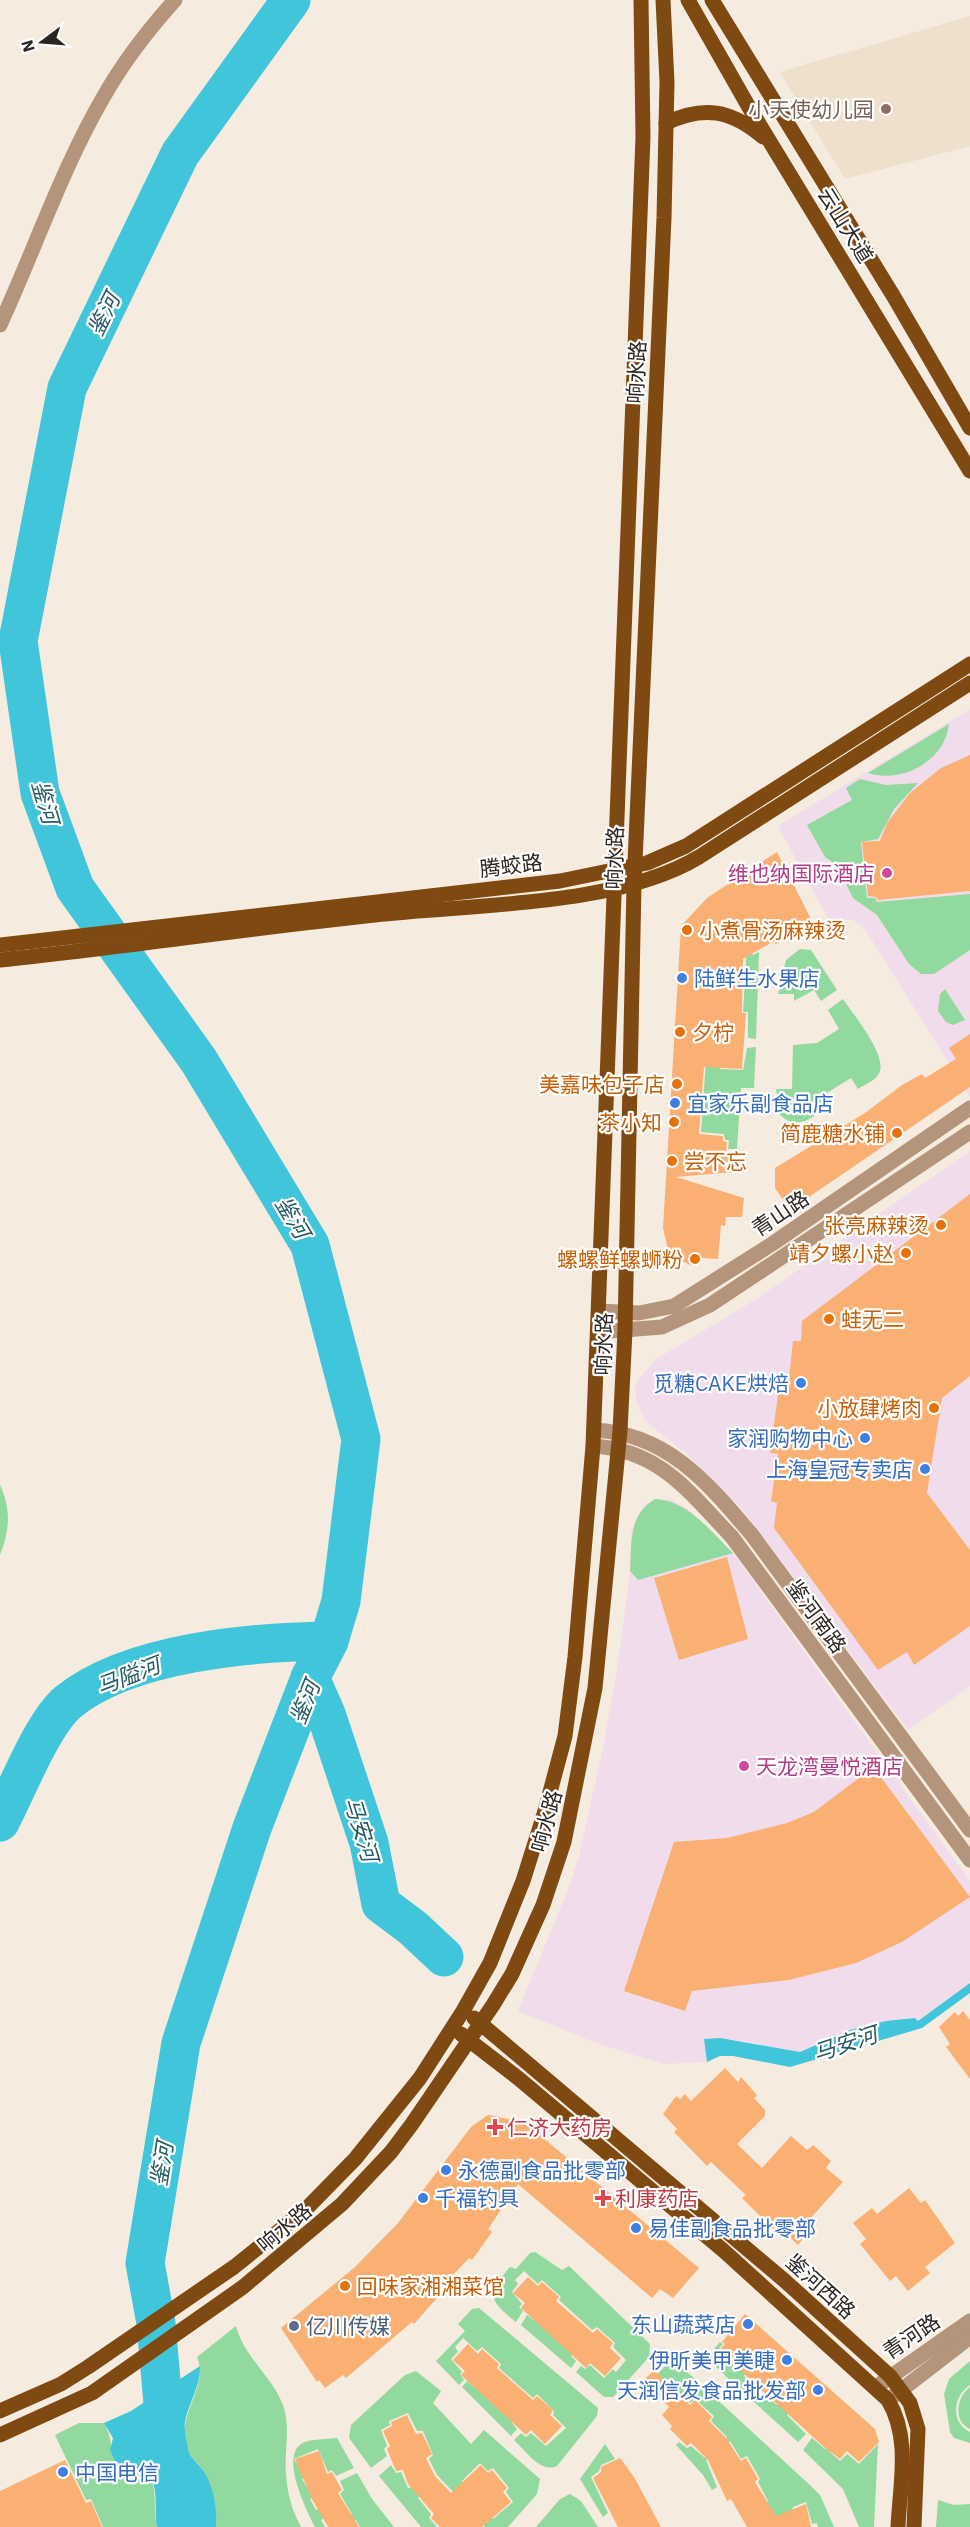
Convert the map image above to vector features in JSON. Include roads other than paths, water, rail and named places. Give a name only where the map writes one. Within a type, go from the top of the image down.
[{"type":"main road","name":"响水路","points":[[0,2411],[61,2384],[234,2267],[306,2209],[355,2158],[420,2078],[463,2011],[490,1963],[510,1917],[545,1811],[565,1736],[578,1630],[594,1438],[613,871],[643,137],[641,0]]},
{"type":"main road","name":"响水路","points":[[0,2435],[92,2393],[243,2287],[315,2230],[367,2179],[412,2124],[482,2023],[520,1957],[543,1905],[567,1832],[596,1688],[619,1447],[626,1331],[634,866],[646,640],[666,123],[663,0]]},
{"type":"main road","name":"云山大道","points":[[688,0],[772,145],[970,471]]},
{"type":"main road","name":"云山大道","points":[[712,0],[894,297],[970,428]]},
{"type":"main road","points":[[666,123],[697,111],[713,112],[751,126],[772,145]]},
{"type":"main road","name":"腾蛟路","points":[[206,930],[560,880],[647,864],[686,846],[970,664]]},
{"type":"main road","name":"腾蛟路","points":[[0,960],[26,950],[206,930],[560,898],[634,884],[680,869],[970,683]]},
{"type":"main road","name":"腾蛟路","points":[[0,945],[26,950]]},
{"type":"main road","name":"鉴河西路","points":[[463,2011],[482,2023],[785,2281],[901,2388],[916,2417],[918,2429],[914,2527]]},
{"type":"main road","name":"鉴河西路","points":[[452,2026],[724,2251],[888,2400],[901,2427],[902,2436],[898,2527]]},
{"type":"street","points":[[0,325],[76,151],[104,96],[135,47],[175,0]]},
{"type":"street","name":"青山路","points":[[599,1311],[626,1312],[664,1309],[702,1290],[970,1108]]},
{"type":"street","name":"青山路","points":[[598,1332],[662,1327],[710,1305],[970,1132]]},
{"type":"street","name":"鉴河南路","points":[[594,1438],[620,1431],[658,1445],[707,1486],[741,1521],[970,1830]]},
{"type":"street","name":"鉴河南路","points":[[594,1438],[648,1459],[691,1494],[732,1537],[970,1860]]},
{"type":"street","name":"青河路","points":[[876,2387],[918,2360],[970,2321]]},
{"type":"street","name":"青河路","points":[[888,2400],[970,2337]]},
{"type":"water","points":[[970,1983],[970,1993],[922,2028],[790,2067],[733,2056],[720,2056],[707,2062],[704,2039],[720,2038],[800,2052],[850,2030],[886,2021],[915,2018],[918,2021]]},
{"type":"water","points":[[200,2366],[184,2432],[188,2450],[206,2475],[212,2489],[216,2527],[157,2527],[154,2486],[151,2479],[138,2471],[119,2470],[110,2450],[113,2438],[104,2423],[131,2411]]},
{"type":"waterway","name":"鉴河","points":[[183,2527],[166,2438],[156,2323],[145,2263],[181,2043],[252,1828],[310,1678],[329,1641],[341,1601],[361,1439],[310,1245],[199,1061],[75,888],[40,793],[18,641],[67,388],[180,154],[291,0]]},
{"type":"waterway","name":"马隘河","points":[[0,1822],[31,1758],[58,1712],[68,1702],[94,1685],[157,1661],[192,1653],[264,1644],[329,1641]]},
{"type":"waterway","name":"马安河","points":[[310,1678],[326,1714],[369,1843],[381,1904],[413,1928],[444,1957]]},
{"type":"place","name":"小天使幼儿园","points":[[886,109]]},
{"type":"place","name":"维也纳国际酒店","points":[[887,873]]},
{"type":"place","name":"小煮骨汤麻辣烫","points":[[687,930]]},
{"type":"place","name":"陆鲜生水果店","points":[[682,978]]},
{"type":"place","name":"夕柠","points":[[680,1032]]},
{"type":"place","name":"美嘉味包子店","points":[[677,1084]]},
{"type":"place","name":"宜家乐副食品店","points":[[675,1103]]},
{"type":"place","name":"茶小知","points":[[674,1122]]},
{"type":"place","name":"简鹿糖水铺","points":[[897,1133]]},
{"type":"place","name":"尝不忘","points":[[672,1161]]},
{"type":"place","name":"张亮麻辣烫","points":[[941,1225]]},
{"type":"place","name":"靖夕螺小赵","points":[[906,1253]]},
{"type":"place","name":"螺螺鲜螺蛳粉","points":[[695,1259]]},
{"type":"place","name":"蛙无二","points":[[829,1319]]},
{"type":"place","name":"觅糖CAKE烘焙","points":[[801,1383]]},
{"type":"place","name":"小放肆烤肉","points":[[934,1408]]},
{"type":"place","name":"家润购物中心","points":[[865,1438]]},
{"type":"place","name":"上海皇冠专卖店","points":[[925,1469]]},
{"type":"place","name":"天龙湾曼悦酒店","points":[[744,1766]]},
{"type":"place","name":"仁济大药房","points":[[495,2127]]},
{"type":"place","name":"永德副食品批零部","points":[[446,2170]]},
{"type":"place","name":"千福钓具","points":[[423,2198]]},
{"type":"place","name":"利康药店","points":[[603,2198]]},
{"type":"place","name":"易佳副食品批零部","points":[[636,2228]]},
{"type":"place","name":"回味家湘湘菜馆","points":[[345,2286]]},
{"type":"place","name":"东山蔬菜店","points":[[748,2324]]},
{"type":"place","name":"亿川传媒","points":[[294,2326]]},
{"type":"place","name":"伊昕美甲美睫","points":[[787,2360]]},
{"type":"place","name":"天润信发食品批发部","points":[[818,2390]]},
{"type":"place","name":"中国电信","points":[[63,2472]]}]
